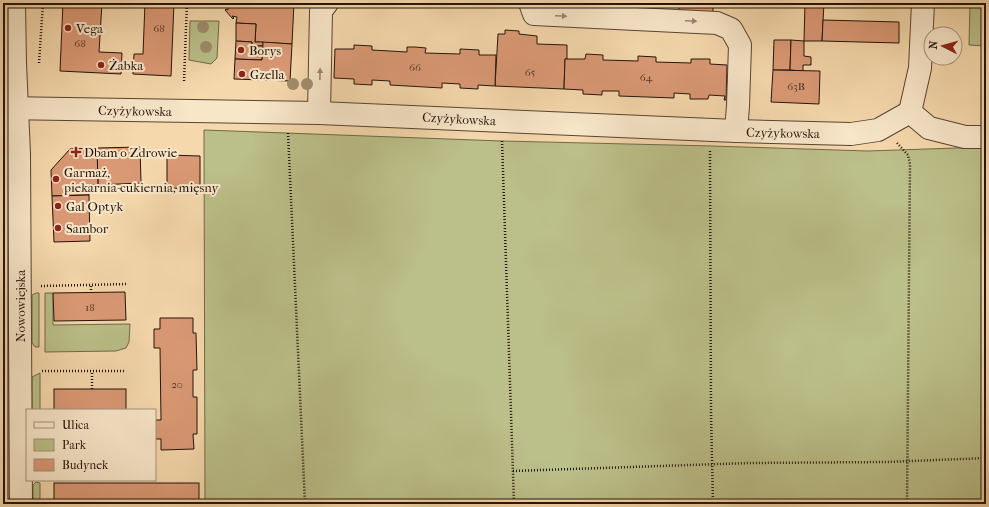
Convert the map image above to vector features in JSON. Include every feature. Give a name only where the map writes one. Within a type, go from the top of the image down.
[{"type":"street","name":"Nowowiejska","points":[[14,3],[10,108],[18,154],[21,504]]},
{"type":"street","points":[[319,113],[321,11],[327,3]]},
{"type":"street","points":[[530,3],[534,14],[717,23],[731,29],[740,45],[736,131]]},
{"type":"street","points":[[923,3],[920,68],[910,112],[929,128],[965,137],[986,137]]},
{"type":"street","name":"Czyżykowska","points":[[10,108],[319,113],[736,131],[851,134],[878,130],[910,112]]},
{"type":"path","points":[[39,63],[43,3]]},
{"type":"path","points":[[184,81],[187,3]]},
{"type":"path","points":[[288,126],[305,504]]},
{"type":"path","points":[[502,134],[514,504]]},
{"type":"path","points":[[894,140],[908,155],[910,164],[906,504]]},
{"type":"path","points":[[710,147],[711,414],[713,504]]},
{"type":"path","points":[[41,286],[128,284]]},
{"type":"path","points":[[91,285],[91,293]]},
{"type":"path","points":[[42,371],[125,371]]},
{"type":"path","points":[[92,371],[92,389]]},
{"type":"path","points":[[513,472],[986,458]]},
{"type":"green space","points":[[970,3],[986,3],[986,46],[969,45]]},
{"type":"green space","points":[[190,21],[219,21],[217,58],[211,64],[189,60]]},
{"type":"green space","points":[[204,130],[502,141],[868,151],[986,147],[986,504],[205,504]]},
{"type":"green space","points":[[39,293],[39,347],[35,347],[32,343],[32,295]]},
{"type":"green space","points":[[45,293],[53,293],[53,325],[130,324],[129,342],[126,348],[116,351],[45,352]]},
{"type":"green space","points":[[40,373],[40,409],[32,409],[32,377]]},
{"type":"green space","points":[[36,482],[40,483],[40,504],[33,504],[33,485]]},
{"type":"building","points":[[63,3],[102,3],[99,52],[122,53],[121,74],[60,71]]},
{"type":"building","points":[[145,3],[174,3],[171,76],[133,74],[134,54],[143,54]]},
{"type":"building","points":[[200,3],[294,3],[292,44],[255,42],[256,24],[236,23],[237,17],[232,16],[234,18],[233,19],[225,10],[228,10],[228,6]]},
{"type":"building","points":[[679,3],[713,3],[713,12],[679,11]]},
{"type":"building","points":[[805,3],[824,3],[822,41],[804,41]]},
{"type":"building","points":[[823,20],[899,22],[899,43],[822,41]]},
{"type":"building","points":[[236,23],[256,24],[255,42],[263,42],[263,46],[252,46],[252,42],[236,41]]},
{"type":"building","points":[[505,30],[519,31],[519,34],[537,36],[537,44],[567,45],[564,89],[495,86],[498,34],[505,34]]},
{"type":"building","points":[[774,40],[791,40],[790,70],[773,70]]},
{"type":"building","points":[[791,40],[804,41],[804,56],[811,57],[811,65],[803,65],[803,71],[790,70]]},
{"type":"building","points":[[236,41],[252,42],[252,46],[263,46],[262,60],[235,59]]},
{"type":"building","points":[[263,42],[292,44],[290,81],[234,79],[235,59],[262,60]]},
{"type":"building","points":[[354,45],[372,46],[372,50],[407,52],[407,47],[426,48],[425,53],[460,54],[460,49],[479,50],[479,55],[496,55],[495,86],[478,85],[478,89],[460,88],[460,84],[442,83],[442,88],[390,85],[390,81],[372,80],[372,85],[354,84],[354,79],[334,78],[335,49],[354,49]]},
{"type":"building","points":[[586,54],[603,55],[603,60],[638,61],[638,56],[656,57],[656,62],[691,63],[691,59],[710,59],[710,64],[727,65],[726,100],[724,100],[725,96],[709,95],[708,99],[690,99],[690,94],[674,93],[674,98],[619,96],[619,91],[602,91],[602,95],[583,94],[583,90],[564,89],[565,59],[585,59]]},
{"type":"building","points":[[773,70],[820,71],[819,104],[771,102]]},
{"type":"building","points":[[140,147],[141,183],[98,185],[97,148]]},
{"type":"building","points":[[97,148],[98,185],[89,185],[89,195],[52,196],[51,170],[70,149]]},
{"type":"building","points":[[167,155],[200,156],[200,189],[167,188]]},
{"type":"building","points":[[89,195],[90,241],[54,242],[52,196]]},
{"type":"building","points":[[125,292],[126,320],[54,321],[53,293]]},
{"type":"building","points":[[160,318],[193,318],[193,333],[196,333],[197,370],[193,370],[193,397],[197,397],[197,434],[193,434],[194,449],[161,450],[161,439],[156,439],[156,420],[161,420],[160,348],[154,348],[154,329],[160,329]]},
{"type":"building","points":[[54,389],[126,389],[126,409],[54,409]]},
{"type":"building","points":[[54,483],[199,483],[199,504],[54,504]]},
{"type":"place","name":"Vega","points":[[68,28]]},
{"type":"place","name":"Borys","points":[[241,50]]},
{"type":"place","name":"Żabka","points":[[101,65]]},
{"type":"place","name":"Gzella","points":[[242,74]]},
{"type":"place","name":"Dbam o Zdrowie","points":[[76,152]]},
{"type":"place","name":"Garmaż, piekarnia-cukiernia, mięsny","points":[[56,179]]},
{"type":"place","name":"Gal Optyk","points":[[58,206]]},
{"type":"place","name":"Sambor","points":[[58,228]]}]
